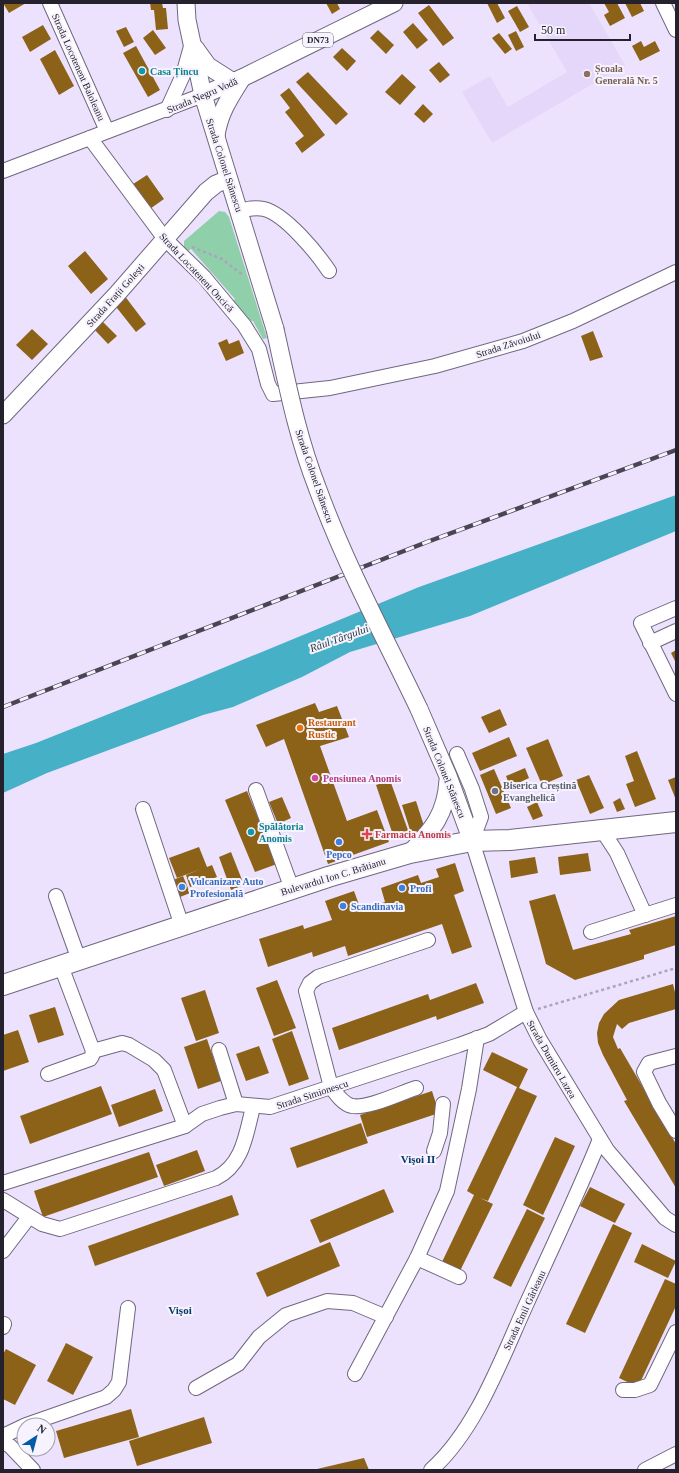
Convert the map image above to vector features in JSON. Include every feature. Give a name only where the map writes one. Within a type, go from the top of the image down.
[{"type":"highway","name":"Bulevardul Ion C. Brătianu","points":[[3,985],[292,889],[410,852],[472,841],[510,840],[676,822]]},
{"type":"main road","name":"Strada Colonel Stănescu","points":[[186,3],[187,20],[203,95],[275,330],[293,409],[303,447],[316,486],[338,542],[419,709],[448,776],[472,841]]},
{"type":"main road","name":"Strada Negru Vodă","points":[[203,95],[238,80],[394,3]]},
{"type":"main road","points":[[192,43],[208,66],[238,80],[218,121],[216,140]]},
{"type":"main road","name":"Strada Frații Golești","points":[[3,415],[117,294],[206,192],[216,184],[228,179]]},
{"type":"main road","points":[[410,852],[430,832],[442,813],[447,795],[448,776]]},
{"type":"street","name":"Strada Locotenent Baloleanu","points":[[50,3],[107,131]]},
{"type":"street","points":[[663,3],[676,30]]},
{"type":"street","points":[[167,110],[183,75],[192,43]]},
{"type":"street","name":"Strada Negru Vodă","points":[[3,172],[203,95]]},
{"type":"street","name":"Strada Locotenent Oncică","points":[[90,138],[165,239],[204,277],[244,325],[259,349],[268,384],[273,394]]},
{"type":"street","points":[[239,211],[256,208],[265,209],[282,220],[314,249],[329,271]]},
{"type":"street","name":"Strada Zăvoiului","points":[[273,394],[330,388],[435,366],[523,341],[573,321],[676,272]]},
{"type":"street","points":[[676,608],[642,624],[676,694]]},
{"type":"street","points":[[650,643],[676,631]]},
{"type":"street","points":[[457,754],[472,788],[481,817],[472,841]]},
{"type":"street","points":[[256,790],[292,889]]},
{"type":"street","points":[[143,809],[182,926]]},
{"type":"street","points":[[602,830],[617,853],[645,915]]},
{"type":"street","name":"Strada Dumitru Lazea","points":[[472,841],[526,1012],[540,1040],[607,1150],[665,1218],[676,1225]]},
{"type":"street","points":[[48,1074],[90,1059],[93,1051],[70,963],[56,896]]},
{"type":"street","points":[[591,932],[676,905]]},
{"type":"street","points":[[416,1088],[362,1106],[351,1106],[341,1099],[331,1087],[306,991],[310,983],[318,977],[428,940]]},
{"type":"street","name":"Strada Simionescu","points":[[3,1184],[185,1126],[202,1114],[236,1104],[253,1107],[270,1107],[331,1087],[490,1034],[526,1012]]},
{"type":"street","points":[[355,1374],[417,1258],[447,1191],[469,1088],[477,1038]]},
{"type":"street","points":[[93,1051],[122,1043],[129,1045],[154,1060],[164,1070],[185,1126]]},
{"type":"street","points":[[219,1050],[236,1104]]},
{"type":"street","points":[[676,1056],[649,1063],[644,1072],[659,1103],[676,1131]]},
{"type":"street","points":[[434,1151],[440,1133],[443,1104]]},
{"type":"street","points":[[3,1200],[42,1224],[60,1230],[216,1178],[227,1173],[240,1155],[253,1107]]},
{"type":"street","points":[[440,1133],[459,1137]]},
{"type":"street","name":"Strada Emil Gârleanu","points":[[431,1470],[455,1444],[477,1409],[580,1190],[600,1139]]},
{"type":"street","points":[[3,1251],[29,1217]]},
{"type":"street","points":[[417,1258],[459,1278]]},
{"type":"street","points":[[196,1388],[238,1364],[259,1337],[286,1315],[327,1301],[353,1303],[386,1317]]},
{"type":"street","points":[[48,1417],[106,1397],[114,1390],[119,1382],[128,1308]]},
{"type":"street","points":[[624,1390],[636,1390],[650,1385],[676,1332]]},
{"type":"street","points":[[3,1436],[16,1430]]},
{"type":"street","points":[[3,1442],[10,1446],[33,1470]]},
{"type":"street","points":[[644,1470],[676,1454]]},
{"type":"path","points":[[188,246],[203,250],[222,259],[263,289]]},
{"type":"path","points":[[526,1012],[676,968]]},
{"type":"shaded area","name":"Școala Generală Nr. 5","points":[[527,3],[589,3],[625,65],[492,143],[462,92],[490,76],[508,107],[567,72]]},
{"type":"green space","points":[[219,211],[225,212],[229,217],[267,338],[263,339],[253,321],[242,319],[229,305],[235,299],[191,249],[184,254],[184,241]]},
{"type":"water","name":"Râul Târgului","points":[[676,495],[676,531],[470,616],[350,652],[302,677],[233,707],[203,715],[47,773],[3,793],[3,754],[36,743],[189,682],[419,587]]},
{"type":"building","points":[[3,3],[26,3],[9,13]]},
{"type":"building","points":[[150,3],[162,3],[163,8],[166,8],[168,29],[156,30],[154,10],[151,10]]},
{"type":"building","points":[[326,3],[337,3],[340,9],[332,14]]},
{"type":"building","points":[[487,3],[497,3],[505,18],[497,23]]},
{"type":"building","points":[[604,3],[617,3],[625,18],[610,26],[604,15],[609,12]]},
{"type":"building","points":[[625,3],[640,3],[644,11],[632,17]]},
{"type":"building","points":[[429,5],[454,38],[443,46],[418,13]]},
{"type":"building","points":[[517,6],[529,27],[520,32],[508,11]]},
{"type":"building","points":[[413,23],[428,40],[417,49],[403,32]]},
{"type":"building","points":[[43,25],[51,39],[30,52],[22,37]]},
{"type":"building","points":[[126,27],[134,42],[124,47],[116,31]]},
{"type":"building","points":[[153,30],[166,48],[155,55],[143,38]]},
{"type":"building","points":[[378,30],[394,45],[386,54],[370,38]]},
{"type":"building","points":[[516,31],[524,47],[516,51],[508,35]]},
{"type":"building","points":[[499,33],[512,49],[505,54],[492,38]]},
{"type":"building","points":[[641,41],[644,47],[655,41],[660,51],[640,61],[632,46]]},
{"type":"building","name":"Casa Țincu","points":[[136,46],[160,90],[148,97],[123,53]]},
{"type":"building","points":[[342,48],[356,61],[347,71],[333,57]]},
{"type":"building","points":[[55,50],[74,86],[59,95],[40,59]]},
{"type":"building","points":[[439,62],[450,75],[440,83],[429,70]]},
{"type":"building","points":[[308,72],[348,114],[336,125],[296,82]]},
{"type":"building","points":[[402,74],[416,87],[400,105],[385,92]]},
{"type":"building","points":[[289,88],[325,135],[302,153],[295,143],[304,136],[285,112],[290,108],[280,95]]},
{"type":"building","points":[[423,104],[433,114],[424,123],[414,114]]},
{"type":"building","points":[[147,175],[164,199],[147,211],[130,186]]},
{"type":"building","points":[[85,251],[108,279],[91,294],[68,266]]},
{"type":"building","points":[[124,295],[146,324],[136,332],[113,303]]},
{"type":"building","points":[[100,319],[117,336],[108,344],[92,327]]},
{"type":"building","points":[[32,329],[48,344],[32,360],[16,345]]},
{"type":"building","points":[[593,331],[603,357],[590,361],[581,336]]},
{"type":"building","points":[[227,339],[229,344],[239,340],[244,353],[226,361],[218,343]]},
{"type":"building","points":[[676,650],[676,663],[671,653]]},
{"type":"building","name":"Pensiunea Anomis","points":[[315,703],[319,712],[337,706],[349,737],[320,746],[347,821],[377,810],[389,842],[328,864],[284,739],[266,747],[256,725]]},
{"type":"building","points":[[500,709],[507,725],[489,733],[481,717]]},
{"type":"building","points":[[509,737],[517,756],[480,771],[472,753]]},
{"type":"building","points":[[548,739],[563,776],[542,785],[526,748]]},
{"type":"building","points":[[637,751],[656,799],[635,807],[626,784],[634,781],[625,756]]},
{"type":"building","points":[[525,768],[529,778],[510,787],[506,776]]},
{"type":"building","name":"Biserica Creștină Evanghelică","points":[[494,769],[511,808],[496,814],[480,775]]},
{"type":"building","points":[[589,775],[604,808],[590,814],[576,780]]},
{"type":"building","points":[[676,777],[676,800],[668,780]]},
{"type":"building","points":[[390,780],[409,833],[394,838],[376,785]]},
{"type":"building","name":"Spălătoria Anomis","points":[[247,791],[277,864],[255,872],[225,800]]},
{"type":"building","points":[[282,797],[291,818],[278,824],[269,802]]},
{"type":"building","points":[[620,798],[625,809],[617,812],[613,802]]},
{"type":"building","points":[[416,801],[425,829],[411,833],[402,805]]},
{"type":"building","points":[[537,802],[543,816],[533,820],[527,807]]},
{"type":"building","points":[[199,847],[207,867],[212,865],[217,877],[190,887],[186,875],[201,869],[177,878],[169,858]]},
{"type":"building","points":[[231,852],[244,885],[231,890],[219,857]]},
{"type":"building","points":[[588,853],[591,871],[560,875],[558,857]]},
{"type":"building","points":[[535,857],[538,873],[511,878],[509,861]]},
{"type":"building","points":[[455,863],[464,891],[454,895],[472,947],[452,954],[442,924],[348,956],[345,946],[313,957],[312,952],[268,967],[259,939],[303,925],[304,929],[332,920],[325,901],[354,891],[361,910],[385,902],[381,888],[418,875],[421,883],[439,877],[436,869]]},
{"type":"building","name":"Vulcanizare Auto Profesională","points":[[183,876],[190,893],[180,897],[173,880]]},
{"type":"building","points":[[555,894],[573,950],[631,934],[629,930],[676,916],[676,945],[644,955],[644,959],[575,980],[546,964],[529,901]]},
{"type":"building","points":[[277,980],[296,1028],[274,1036],[256,988]]},
{"type":"building","points":[[476,983],[484,1003],[437,1020],[436,1016],[339,1050],[332,1028],[428,994],[430,1000]]},
{"type":"building","points":[[673,984],[676,996],[676,1009],[629,1023],[622,1029],[617,1024],[613,1037],[618,1049],[620,1048],[676,1144],[676,1188],[624,1101],[627,1100],[603,1055],[598,1043],[597,1033],[599,1023],[604,1014],[619,1000]]},
{"type":"building","points":[[205,990],[219,1033],[196,1041],[181,998]]},
{"type":"building","points":[[55,1007],[64,1035],[38,1043],[29,1015]]},
{"type":"building","points":[[18,1030],[29,1062],[3,1071],[3,1035]]},
{"type":"building","points":[[292,1031],[309,1079],[289,1086],[272,1039]]},
{"type":"building","points":[[207,1039],[221,1081],[198,1089],[184,1047]]},
{"type":"building","points":[[259,1046],[269,1073],[246,1081],[236,1054]]},
{"type":"building","points":[[492,1052],[528,1069],[519,1088],[537,1096],[488,1201],[480,1198],[493,1204],[460,1271],[442,1262],[474,1195],[467,1191],[517,1087],[483,1070]]},
{"type":"building","points":[[101,1086],[112,1114],[30,1144],[20,1116]]},
{"type":"building","points":[[155,1089],[163,1111],[119,1127],[111,1105]]},
{"type":"building","points":[[432,1091],[439,1113],[367,1137],[360,1115]]},
{"type":"building","points":[[361,1123],[368,1143],[297,1168],[290,1148]]},
{"type":"building","points":[[555,1137],[575,1146],[543,1215],[523,1205]]},
{"type":"building","points":[[197,1150],[205,1171],[164,1186],[156,1165]]},
{"type":"building","points":[[149,1152],[158,1177],[43,1217],[34,1191]]},
{"type":"building","points":[[590,1187],[625,1204],[615,1223],[580,1206]]},
{"type":"building","points":[[384,1189],[394,1212],[320,1243],[310,1220]]},
{"type":"building","points":[[232,1195],[239,1215],[95,1266],[88,1246]]},
{"type":"building","points":[[527,1209],[545,1218],[511,1287],[493,1278]]},
{"type":"building","points":[[613,1224],[632,1233],[585,1333],[566,1324]]},
{"type":"building","points":[[330,1242],[340,1266],[267,1297],[256,1273]]},
{"type":"building","points":[[642,1244],[676,1261],[668,1278],[634,1262]]},
{"type":"building","points":[[665,1279],[676,1284],[676,1306],[638,1387],[619,1378]]},
{"type":"building","points":[[66,1343],[93,1357],[73,1395],[47,1381]]},
{"type":"building","points":[[6,1349],[36,1365],[15,1405],[3,1399],[3,1354]]},
{"type":"building","points":[[131,1409],[139,1437],[64,1458],[56,1431]]},
{"type":"building","points":[[204,1417],[212,1443],[137,1466],[129,1441]]},
{"type":"building","points":[[364,1458],[369,1470],[317,1470],[317,1469]]},
{"type":"railway","points":[[3,707],[427,542],[676,450]]},
{"type":"place","name":"Casa Țincu","points":[[142,71]]},
{"type":"place","name":"Școala Generală Nr. 5","points":[[587,74]]},
{"type":"place","name":"Restaurant Rustic","points":[[300,728]]},
{"type":"place","name":"Pensiunea Anomis","points":[[315,778]]},
{"type":"place","name":"Biserica Creștină Evanghelică","points":[[495,791]]},
{"type":"place","name":"Spălătoria Anomis","points":[[251,832]]},
{"type":"place","name":"Farmacia Anomis","points":[[367,834]]},
{"type":"place","name":"Pepco","points":[[339,842]]},
{"type":"place","name":"Vulcanizare Auto Profesională","points":[[182,887]]},
{"type":"place","name":"Profi","points":[[402,888]]},
{"type":"place","name":"Scandinavia","points":[[343,906]]},
{"type":"district","name":"Vişoi II","points":[[418,1159]]},
{"type":"district","name":"Vişoi","points":[[180,1310]]}]
